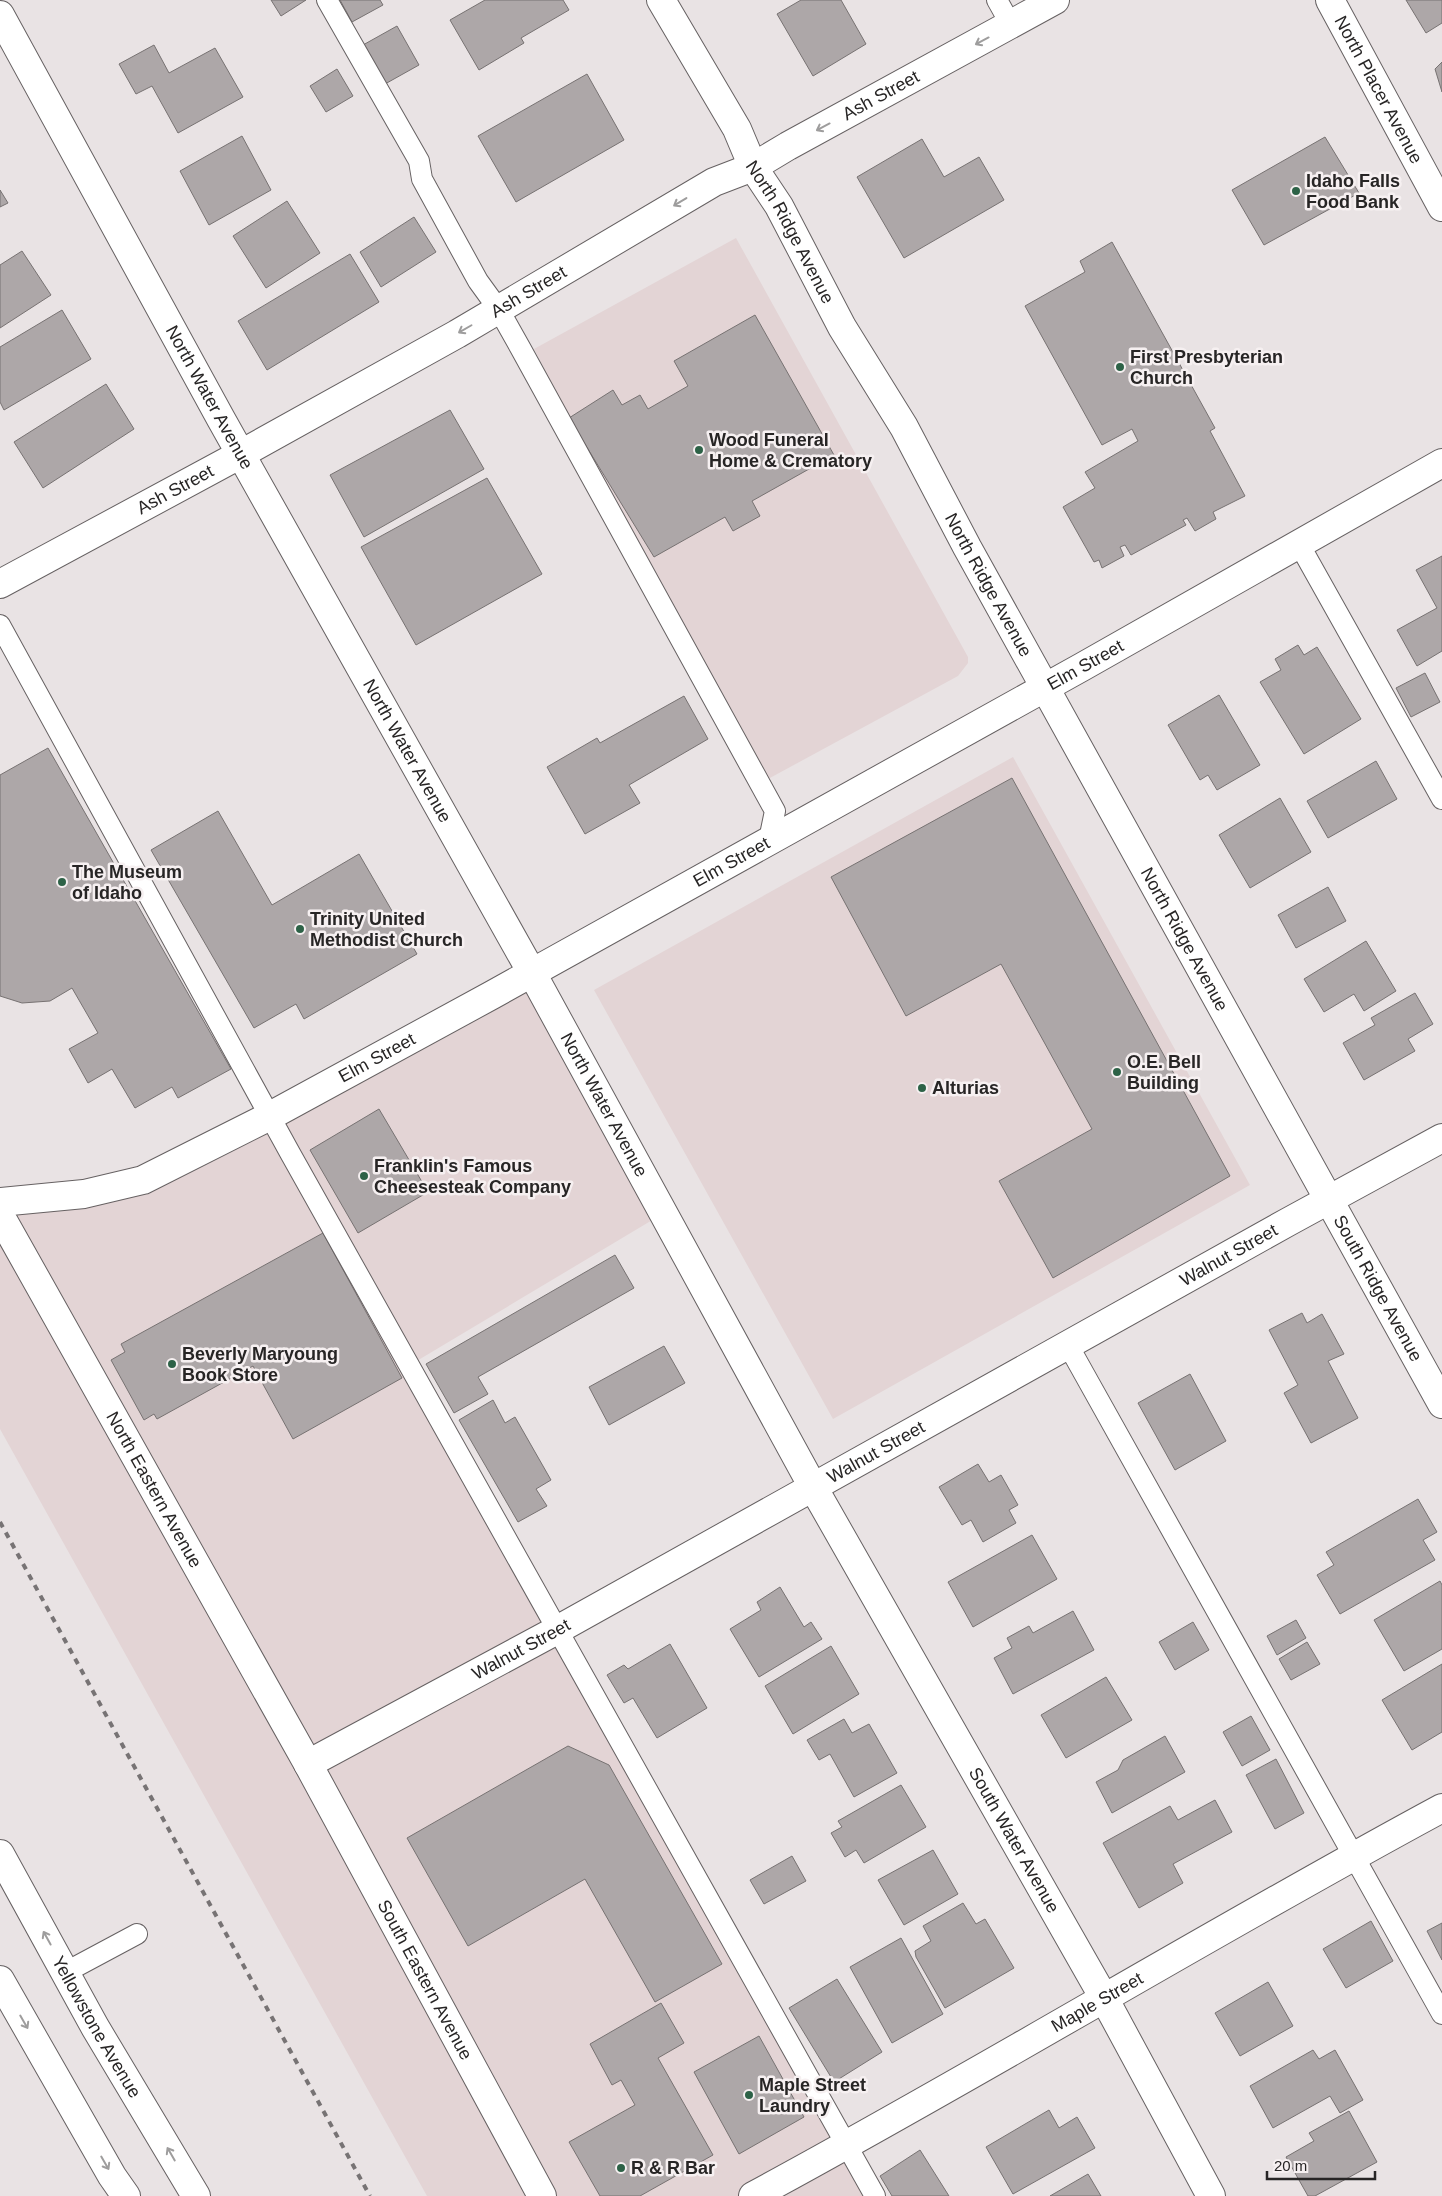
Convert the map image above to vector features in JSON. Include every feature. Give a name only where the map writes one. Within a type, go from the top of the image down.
[{"type":"main road","name":"North Ridge Avenue","points":[[661,0],[737,128],[753,167],[779,206],[842,327],[904,427],[1044,688],[1328,1200]]},
{"type":"main road","name":"Ash Street","points":[[0,584],[241,454],[499,310],[714,182],[753,167],[1055,0]]},
{"type":"main road","name":"North Placer Avenue","points":[[1330,0],[1442,206]]},
{"type":"main road","name":"North Water Avenue","points":[[0,15],[241,454],[532,973],[813,1486]]},
{"type":"main road","name":"Elm Street","points":[[0,1202],[84,1194],[143,1180],[270,1116],[532,973],[1044,688],[1442,463]]},
{"type":"main road","name":"Walnut Street","points":[[308,1764],[557,1630],[1442,1138]]},
{"type":"main road","name":"South Ridge Avenue","points":[[1328,1200],[1442,1404]]},
{"type":"main road","name":"North Eastern Avenue","points":[[0,1215],[308,1764]]},
{"type":"main road","name":"South Water Avenue","points":[[813,1486],[1104,1998],[1211,2196]]},
{"type":"main road","name":"South Eastern Avenue","points":[[308,1764],[542,2196]]},
{"type":"main road","name":"Maple Street","points":[[753,2196],[846,2146],[1352,1856],[1442,1808]]},
{"type":"main road","name":"Yellowstone Avenue","points":[[0,1854],[95,2027],[196,2196]]},
{"type":"main road","points":[[0,1980],[112,2176],[126,2196]]},
{"type":"lane","points":[[327,0],[419,161],[422,179],[478,282],[499,310],[774,811],[769,840]]},
{"type":"lane","points":[[997,0],[1011,25]]},
{"type":"lane","points":[[1299,544],[1442,799]]},
{"type":"lane","points":[[0,625],[270,1116],[874,2196]]},
{"type":"lane","points":[[1068,1345],[1442,2014]]},
{"type":"lane","points":[[66,1972],[136,1934]]},
{"type":"shaded area","points":[[736,238],[968,657],[968,663],[958,676],[768,779],[569,418],[534,349]]},
{"type":"shaded area","name":"Alturias","points":[[1013,757],[1250,1185],[833,1419],[594,990]]},
{"type":"shaded area","points":[[532,973],[664,1213],[410,1365],[875,2196],[427,2196],[0,1429],[0,1202],[84,1194]]},
{"type":"building","points":[[271,0],[306,0],[281,16]]},
{"type":"building","points":[[340,0],[380,0],[383,5],[352,22]]},
{"type":"building","points":[[485,0],[563,0],[569,10],[521,38],[524,43],[479,70],[450,20]]},
{"type":"building","points":[[801,0],[841,0],[866,44],[813,76],[777,14]]},
{"type":"building","points":[[1406,0],[1442,0],[1442,23],[1426,33]]},
{"type":"building","points":[[397,26],[419,65],[385,84],[363,45]]},
{"type":"building","points":[[154,45],[169,73],[215,48],[243,97],[178,133],[152,86],[136,94],[119,64]]},
{"type":"building","points":[[1442,62],[1442,92],[1435,69]]},
{"type":"building","points":[[337,69],[353,96],[326,112],[310,86]]},
{"type":"building","points":[[587,74],[624,140],[516,202],[478,136]]},
{"type":"building","points":[[242,136],[271,190],[209,225],[180,171]]},
{"type":"building","name":"Idaho Falls Food Bank","points":[[1325,137],[1359,193],[1264,245],[1232,190]]},
{"type":"building","points":[[922,139],[944,177],[979,157],[1004,200],[904,258],[857,177]]},
{"type":"building","points":[[0,190],[8,203],[0,207]]},
{"type":"building","points":[[287,201],[320,253],[266,288],[233,236]]},
{"type":"building","points":[[414,217],[436,252],[381,287],[360,252]]},
{"type":"building","name":"First Presbyterian Church","points":[[1112,242],[1215,428],[1210,431],[1245,496],[1213,512],[1216,519],[1195,531],[1187,518],[1183,520],[1186,525],[1131,555],[1125,545],[1120,547],[1124,556],[1102,568],[1099,560],[1094,562],[1063,507],[1095,488],[1085,472],[1138,441],[1132,429],[1102,445],[1025,306],[1085,272],[1080,261]]},
{"type":"building","points":[[22,251],[51,295],[0,328],[0,265]]},
{"type":"building","points":[[350,254],[379,302],[267,370],[238,321]]},
{"type":"building","points":[[62,310],[91,359],[4,410],[0,402],[0,347]]},
{"type":"building","points":[[755,315],[834,455],[752,501],[760,516],[733,531],[725,517],[654,557],[569,418],[613,390],[622,405],[640,395],[648,409],[688,386],[674,361]]},
{"type":"building","points":[[106,384],[134,429],[43,488],[14,442]]},
{"type":"building","points":[[450,410],[484,469],[364,537],[330,475]]},
{"type":"building","points":[[487,478],[542,574],[416,645],[361,547]]},
{"type":"building","points":[[1442,556],[1442,651],[1417,666],[1397,630],[1437,608],[1416,570]]},
{"type":"building","points":[[1298,645],[1304,655],[1317,647],[1361,719],[1304,754],[1260,682],[1281,670],[1275,659]]},
{"type":"building","points":[[1425,673],[1440,702],[1411,717],[1396,688]]},
{"type":"building","points":[[1219,695],[1260,765],[1217,790],[1208,775],[1200,780],[1168,725]]},
{"type":"building","points":[[684,696],[708,739],[629,785],[640,803],[585,834],[547,767],[597,738],[600,743]]},
{"type":"building","name":"The Museum of Idaho","points":[[48,748],[231,1069],[178,1098],[172,1087],[135,1108],[112,1069],[88,1083],[69,1049],[98,1033],[72,988],[50,1001],[22,1003],[0,996],[0,775]]},
{"type":"building","points":[[1376,761],[1397,799],[1328,838],[1307,801]]},
{"type":"building","name":"O.E. Bell Building","points":[[1012,778],[1230,1176],[1053,1278],[999,1181],[1092,1129],[1001,964],[906,1016],[831,877]]},
{"type":"building","points":[[1280,798],[1311,852],[1250,888],[1219,835]]},
{"type":"building","name":"Trinity United Methodist Church","points":[[218,811],[272,905],[359,854],[417,954],[304,1019],[296,1004],[254,1028],[151,850]]},
{"type":"building","points":[[1328,887],[1346,921],[1296,948],[1278,915]]},
{"type":"building","points":[[1366,941],[1396,991],[1364,1011],[1354,994],[1324,1012],[1304,979]]},
{"type":"building","points":[[1415,993],[1433,1024],[1408,1039],[1415,1051],[1364,1080],[1343,1043],[1375,1025],[1371,1018]]},
{"type":"building","points":[[379,1109],[428,1192],[358,1233],[310,1150]]},
{"type":"building","points":[[323,1233],[402,1378],[293,1439],[253,1366],[157,1419],[154,1414],[144,1420],[111,1360],[125,1352],[121,1344]]},
{"type":"building","points":[[615,1255],[634,1288],[478,1377],[488,1394],[454,1413],[426,1364]]},
{"type":"building","points":[[1302,1313],[1307,1323],[1322,1314],[1344,1354],[1328,1361],[1358,1418],[1311,1443],[1284,1393],[1298,1385],[1269,1330]]},
{"type":"building","points":[[664,1346],[685,1383],[609,1425],[589,1387]]},
{"type":"building","points":[[1190,1374],[1226,1441],[1175,1470],[1138,1403]]},
{"type":"building","points":[[493,1400],[505,1423],[515,1417],[551,1480],[536,1489],[547,1506],[518,1522],[459,1420]]},
{"type":"building","points":[[978,1464],[989,1482],[1001,1475],[1018,1505],[1009,1510],[1016,1523],[983,1542],[971,1520],[962,1525],[939,1487]]},
{"type":"building","points":[[1418,1499],[1437,1532],[1423,1540],[1435,1560],[1340,1614],[1317,1575],[1334,1565],[1326,1552]]},
{"type":"building","points":[[1032,1535],[1057,1579],[973,1627],[948,1582]]},
{"type":"building","points":[[1440,1581],[1442,1585],[1442,1649],[1404,1671],[1374,1620]]},
{"type":"building","points":[[780,1587],[804,1627],[811,1622],[822,1639],[759,1677],[730,1629],[761,1610],[757,1602]]},
{"type":"building","points":[[1073,1611],[1094,1650],[1013,1694],[994,1658],[1012,1648],[1007,1638],[1029,1626],[1033,1633]]},
{"type":"building","points":[[1296,1620],[1306,1638],[1277,1655],[1267,1636]]},
{"type":"building","points":[[1193,1622],[1209,1650],[1175,1670],[1159,1642]]},
{"type":"building","points":[[1307,1642],[1320,1664],[1291,1680],[1279,1659]]},
{"type":"building","points":[[670,1644],[707,1708],[657,1738],[633,1698],[624,1703],[607,1675],[624,1665],[628,1669]]},
{"type":"building","points":[[831,1646],[859,1694],[793,1734],[765,1686]]},
{"type":"building","points":[[1442,1664],[1442,1732],[1412,1750],[1382,1700]]},
{"type":"building","points":[[1106,1677],[1132,1720],[1066,1758],[1041,1715]]},
{"type":"building","points":[[1251,1716],[1270,1750],[1242,1766],[1223,1732]]},
{"type":"building","points":[[844,1719],[852,1733],[869,1724],[897,1773],[854,1797],[830,1754],[819,1760],[807,1740]]},
{"type":"building","points":[[1165,1736],[1185,1772],[1112,1813],[1096,1782],[1118,1770],[1123,1760]]},
{"type":"building","points":[[568,1746],[609,1765],[722,1964],[655,2002],[585,1879],[468,1946],[407,1838]]},
{"type":"building","points":[[1276,1759],[1304,1813],[1275,1829],[1246,1775]]},
{"type":"building","points":[[901,1785],[926,1827],[864,1863],[856,1850],[845,1857],[831,1833],[842,1827],[838,1821]]},
{"type":"building","points":[[1215,1800],[1232,1832],[1173,1864],[1183,1883],[1139,1908],[1103,1843],[1170,1806],[1178,1820]]},
{"type":"building","points":[[933,1850],[958,1894],[904,1925],[878,1880]]},
{"type":"building","points":[[792,1856],[806,1881],[764,1904],[750,1880]]},
{"type":"building","points":[[963,1903],[976,1924],[985,1919],[1014,1968],[945,2008],[916,1957],[915,1951],[931,1941],[923,1926]]},
{"type":"building","points":[[1371,1921],[1393,1961],[1346,1988],[1323,1949]]},
{"type":"building","points":[[1442,1923],[1442,1960],[1427,1931]]},
{"type":"building","points":[[901,1938],[943,2014],[892,2043],[850,1967]]},
{"type":"building","points":[[837,1979],[882,2052],[834,2082],[789,2008]]},
{"type":"building","points":[[1268,1982],[1293,2026],[1240,2056],[1215,2013]]},
{"type":"building","points":[[661,2003],[684,2043],[658,2058],[713,2155],[640,2196],[600,2196],[569,2142],[635,2105],[621,2080],[612,2085],[590,2044]]},
{"type":"building","name":"Maple Street Laundry","points":[[759,2036],[804,2117],[739,2154],[694,2072]]},
{"type":"building","points":[[1313,2050],[1319,2059],[1335,2050],[1363,2100],[1340,2113],[1330,2096],[1273,2128],[1250,2086]]},
{"type":"building","points":[[1049,2110],[1059,2128],[1077,2117],[1095,2148],[1013,2194],[986,2147]]},
{"type":"building","points":[[1349,2111],[1377,2162],[1315,2196],[1308,2196],[1286,2157],[1314,2141],[1309,2133]]},
{"type":"building","points":[[920,2150],[949,2196],[892,2196],[880,2176]]},
{"type":"building","points":[[1088,2174],[1101,2196],[1050,2196]]},
{"type":"railway","points":[[0,1522],[370,2196]]},
{"type":"place","name":"Idaho Falls Food Bank","points":[[1296,191]]},
{"type":"place","name":"First Presbyterian Church","points":[[1120,367]]},
{"type":"place","name":"Wood Funeral Home & Crematory","points":[[699,450]]},
{"type":"place","name":"The Museum of Idaho","points":[[62,882]]},
{"type":"place","name":"Trinity United Methodist Church","points":[[300,929]]},
{"type":"place","name":"O.E. Bell Building","points":[[1117,1072]]},
{"type":"place","name":"Alturias","points":[[922,1088]]},
{"type":"place","name":"Franklin's Famous Cheesesteak Company","points":[[364,1176]]},
{"type":"place","name":"Beverly Maryoung Book Store","points":[[172,1364]]},
{"type":"place","name":"Maple Street Laundry","points":[[749,2095]]},
{"type":"place","name":"R & R Bar","points":[[621,2168]]}]
